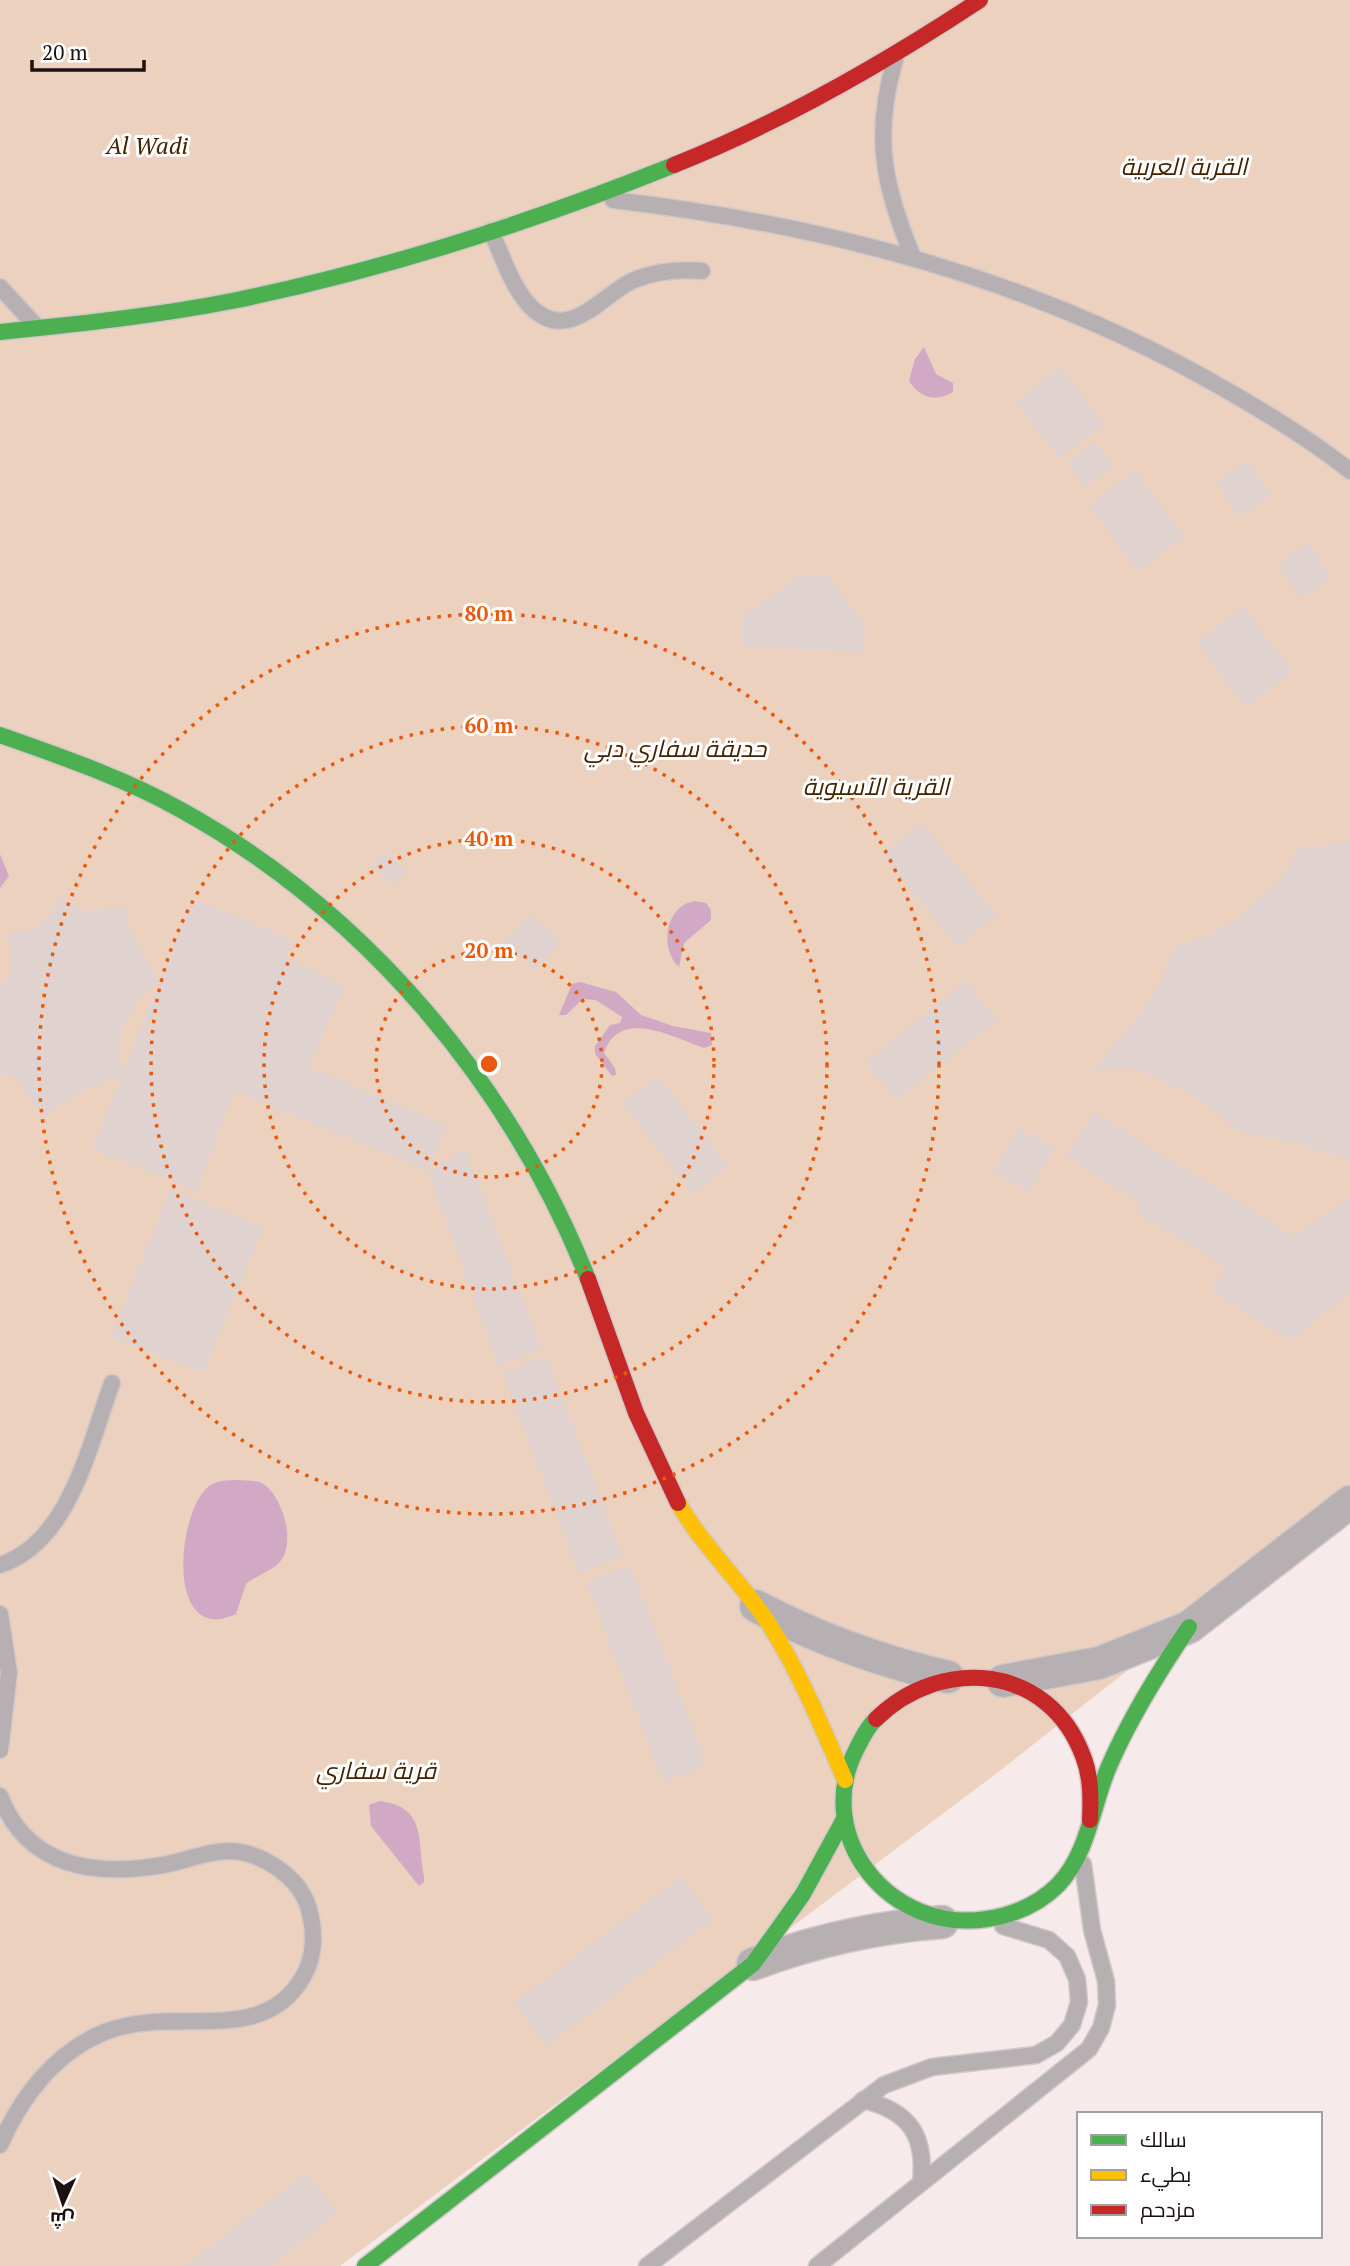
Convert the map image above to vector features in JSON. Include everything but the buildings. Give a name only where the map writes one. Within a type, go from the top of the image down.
[{"type":"street","points":[[0,332],[40,329],[236,299],[332,277],[491,231],[590,198],[741,135],[897,54],[981,0]]},
{"type":"street","points":[[0,735],[45,748],[129,783],[210,825],[306,893],[356,935],[420,999],[476,1070],[526,1147],[567,1228],[603,1312],[646,1440],[676,1500],[713,1556],[756,1606],[804,1692],[845,1780]]},
{"type":"street","points":[[1003,1681],[1099,1663],[1189,1627],[1350,1502]]},
{"type":"street","points":[[756,1606],[849,1650],[948,1677]]},
{"type":"street","points":[[753,1964],[800,1946],[849,1934],[948,1922],[987,1922],[1024,1910],[1056,1888],[1078,1856],[1090,1819],[1131,1719],[1158,1671],[1189,1627]]},
{"type":"street","points":[[948,1922],[911,1910],[879,1887],[857,1856],[844,1819],[845,1780],[856,1744],[880,1712],[911,1689],[948,1677],[976,1676],[1003,1681],[1036,1696],[1063,1719],[1082,1750],[1091,1784],[1090,1819]]},
{"type":"street","points":[[365,2266],[753,1964],[803,1894],[844,1819]]},
{"type":"lane","points":[[897,54],[885,94],[881,135],[884,177],[913,257]]},
{"type":"lane","points":[[590,198],[765,223],[833,236],[913,257],[1004,286],[1093,322],[1179,363],[1262,410],[1350,471]]},
{"type":"lane","points":[[491,231],[531,308],[551,319],[574,319],[594,309],[631,282],[653,273],[678,269],[702,271]]},
{"type":"lane","points":[[0,287],[40,329]]},
{"type":"lane","points":[[0,1565],[35,1546],[55,1525],[68,1500],[112,1383]]},
{"type":"lane","points":[[0,1614],[9,1673],[0,1750]]},
{"type":"lane","points":[[0,1796],[8,1817],[28,1843],[56,1860],[88,1867],[126,1869],[231,1851],[262,1858],[289,1876],[307,1903],[314,1934],[310,1965],[294,1993],[269,2013],[238,2020],[139,2022],[105,2032],[75,2049],[49,2070],[26,2095],[0,2145]]},
{"type":"lane","points":[[817,2266],[1088,2049],[1101,2028],[1107,2005],[1106,1981],[1087,1902],[1083,1843]]},
{"type":"lane","points":[[647,2266],[884,2085],[933,2067],[1036,2055],[1057,2043],[1072,2025],[1079,2002],[1077,1979],[1067,1956],[1049,1940],[987,1922]]},
{"type":"lane","points":[[863,2100],[886,2105],[905,2119],[918,2138],[924,2160],[921,2183]]},
{"type":"green space","name":"حديقة سفاري دبي","points":[[0,0],[1350,0],[1350,1496],[993,1776],[340,2266],[0,2266]]},
{"type":"shaded area","points":[[924,347],[936,374],[953,383],[953,392],[940,397],[928,397],[909,381],[915,359]]},
{"type":"shaded area","points":[[0,854],[9,876],[0,888]]},
{"type":"shaded area","points":[[695,901],[706,903],[711,910],[711,920],[684,943],[679,967],[669,950],[668,929],[677,910]]},
{"type":"shaded area","points":[[580,982],[616,992],[641,1015],[673,1026],[711,1033],[712,1045],[704,1048],[648,1029],[622,1031],[611,1039],[604,1053],[615,1068],[616,1075],[612,1076],[595,1054],[595,1046],[610,1025],[620,1023],[622,1017],[596,1000],[583,999],[566,1015],[559,1015],[572,984]]},
{"type":"shaded area","points":[[221,1481],[262,1483],[276,1498],[285,1521],[287,1544],[279,1563],[246,1584],[236,1614],[214,1619],[198,1612],[188,1597],[184,1576],[184,1551],[188,1527],[195,1506],[208,1487]]},
{"type":"shaded area","points":[[380,1801],[395,1804],[413,1818],[417,1827],[424,1876],[424,1882],[419,1886],[371,1826],[369,1805]]},
{"type":"traffic: fast","points":[[0,332],[116,319],[289,289],[456,243],[566,206],[674,165]]},
{"type":"traffic: fast","points":[[0,735],[115,778],[181,810],[248,851],[312,899],[371,952],[425,1010],[474,1072],[518,1138],[556,1207],[588,1279]]},
{"type":"traffic: fast","points":[[876,1719],[856,1750],[845,1783],[844,1816],[853,1846],[869,1873],[892,1895],[920,1911],[952,1920],[987,1919],[1006,1915],[1043,1898],[1058,1885],[1077,1858],[1118,1746],[1146,1694],[1189,1627]]},
{"type":"traffic: fast","points":[[365,2266],[753,1964],[803,1894],[844,1819]]},
{"type":"traffic: slow","points":[[678,1503],[699,1535],[769,1624],[810,1700],[845,1780]]},
{"type":"traffic: jam","points":[[674,165],[793,111],[906,47],[980,0]]},
{"type":"traffic: jam","points":[[588,1279],[636,1413],[678,1503]]},
{"type":"traffic: jam","points":[[876,1719],[902,1698],[931,1685],[961,1678],[991,1679],[1020,1687],[1045,1702],[1067,1725],[1088,1771],[1090,1820]]},
{"type":"park label","name":"Al Wadi","points":[[147,145]]},
{"type":"park label","name":"القرية العربية","points":[[1184,166]]},
{"type":"park label","name":"القرية الآسيوية","points":[[876,786]]},
{"type":"park label","name":"قرية سفاري","points":[[376,1770]]}]
